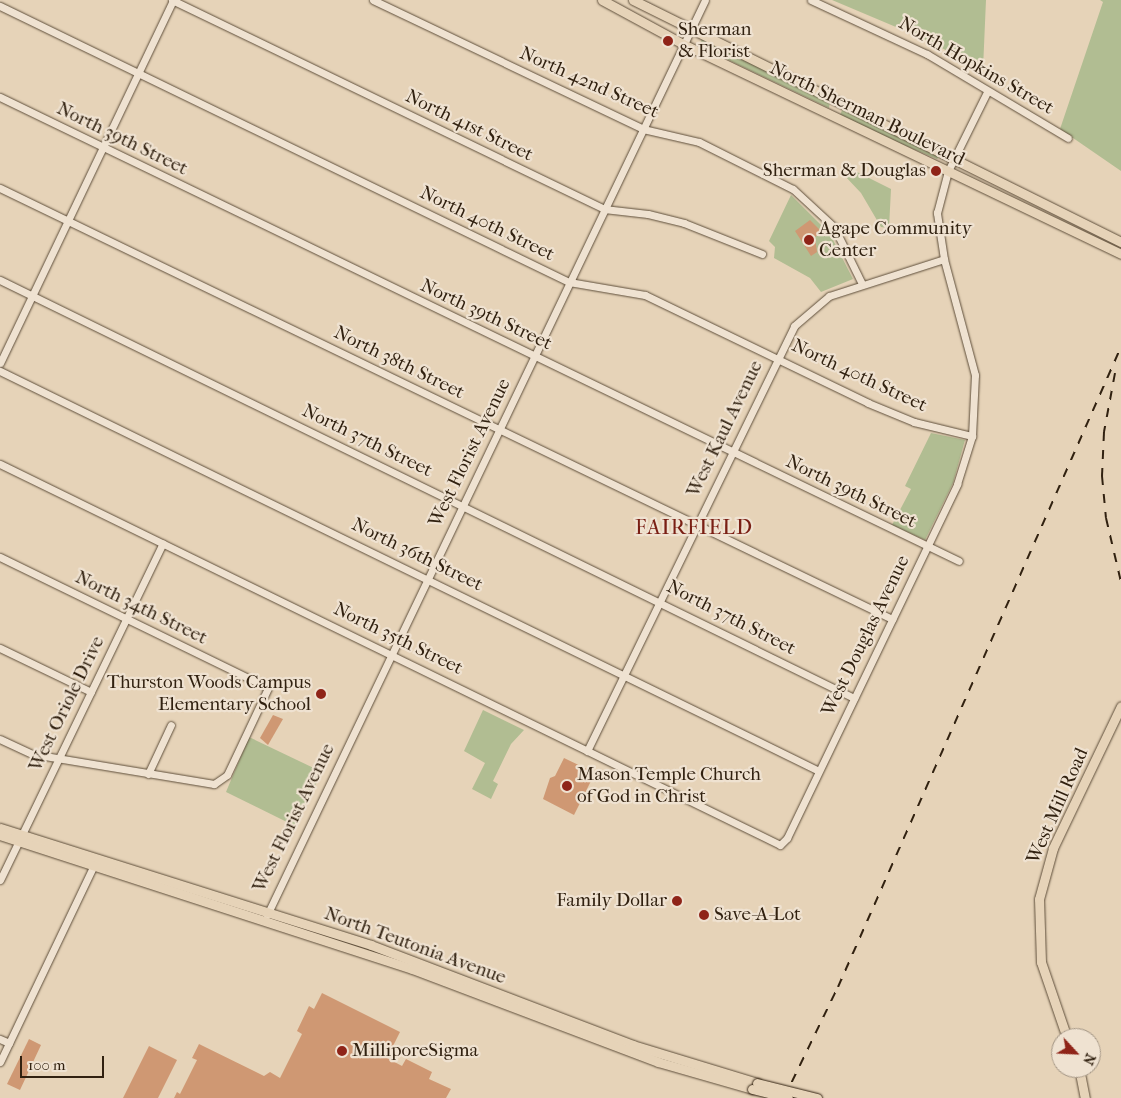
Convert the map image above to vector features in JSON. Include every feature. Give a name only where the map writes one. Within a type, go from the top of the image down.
[{"type":"main road","name":"North Sherman Boulevard","points":[[602,0],[683,44],[1121,254]]},
{"type":"main road","name":"North Sherman Boulevard","points":[[633,0],[1121,242]]},
{"type":"main road","name":"West Mill Road","points":[[1064,1028],[1041,962],[1039,899],[1053,848],[1121,706]]},
{"type":"main road","name":"North Teutonia Avenue","points":[[0,828],[20,838]]},
{"type":"main road","name":"North Teutonia Avenue","points":[[0,835],[20,838],[267,915],[658,1062],[755,1086],[817,1098]]},
{"type":"main road","points":[[1081,1078],[1085,1098]]},
{"type":"main road","name":"North Teutonia Avenue","points":[[755,1086],[788,1098]]},
{"type":"street","points":[[0,363],[173,0]]},
{"type":"street","name":"North 41st Street","points":[[173,0],[604,209],[648,214],[684,223],[762,254]]},
{"type":"street","name":"North 42nd Street","points":[[373,0],[642,130],[699,142],[793,189],[834,227],[862,284]]},
{"type":"street","name":"West Florist Avenue","points":[[267,915],[704,0]]},
{"type":"street","name":"North Hopkins Street","points":[[811,0],[927,54],[987,92],[1068,138]]},
{"type":"street","name":"North 40th Street","points":[[0,6],[569,282],[638,293],[914,422],[972,436]]},
{"type":"street","name":"West Douglas Avenue","points":[[780,845],[819,771],[957,484],[972,436],[975,375],[944,259],[937,213],[948,171],[987,92]]},
{"type":"street","name":"North 39th Street","points":[[0,97],[959,561]]},
{"type":"street","name":"North 38th Street","points":[[0,188],[892,619]]},
{"type":"street","name":"West Kaul Avenue","points":[[587,751],[777,357],[808,312],[829,296],[944,259]]},
{"type":"street","name":"North 37th Street","points":[[0,280],[660,601],[854,698]]},
{"type":"street","name":"North 36th Street","points":[[0,371],[625,674],[819,771]]},
{"type":"street","name":"North 35th Street","points":[[0,464],[780,845]]},
{"type":"street","name":"West Oriole Drive","points":[[0,880],[163,543]]},
{"type":"street","name":"North 34th Street","points":[[0,557],[268,688],[227,775],[220,782],[148,774]]},
{"type":"street","points":[[0,648],[91,692]]},
{"type":"street","points":[[0,739],[32,754],[148,774],[171,725]]},
{"type":"street","points":[[0,1062],[96,861]]},
{"type":"street","points":[[0,1039],[9,1043]]},
{"type":"green space","points":[[832,0],[986,0],[983,69],[922,38]]},
{"type":"green space","points":[[1100,0],[1121,0],[1121,171],[1060,129],[1103,2]]},
{"type":"green space","points":[[702,39],[830,101],[829,108],[699,46]]},
{"type":"green space","points":[[843,108],[941,155],[937,159],[840,115]]},
{"type":"green space","points":[[849,168],[891,189],[889,228],[881,227],[861,193],[844,175],[843,170]]},
{"type":"green space","points":[[791,195],[830,234],[853,279],[821,292],[810,278],[774,258],[775,247],[769,241]]},
{"type":"green space","points":[[931,433],[965,440],[953,483],[925,540],[892,525],[911,489],[905,486]]},
{"type":"green space","points":[[483,710],[524,730],[511,744],[493,781],[498,784],[491,799],[472,789],[485,763],[464,751]]},
{"type":"green space","points":[[249,737],[322,772],[295,826],[226,792]]},
{"type":"building","name":"Agape Community Center","points":[[810,220],[822,232],[815,237],[817,252],[811,256],[795,231]]},
{"type":"building","points":[[273,715],[283,719],[268,745],[260,738]]},
{"type":"building","name":"Mason Temple Church of God in Christ","points":[[564,758],[589,770],[592,779],[574,815],[543,799],[550,778],[555,776]]},
{"type":"building","name":"MilliporeSigma","points":[[322,993],[400,1032],[387,1058],[402,1066],[406,1059],[432,1072],[429,1079],[451,1089],[446,1098],[174,1098],[177,1092],[180,1094],[197,1060],[192,1058],[199,1044],[264,1076],[270,1072],[280,1078],[302,1034],[297,1031],[309,1006],[314,1009]]},
{"type":"building","points":[[29,1039],[41,1045],[20,1090],[7,1084]]},
{"type":"building","points":[[149,1046],[177,1060],[158,1098],[123,1098]]},
{"type":"railway","points":[[784,1098],[838,987],[1121,347]]},
{"type":"railway","points":[[1115,373],[1104,432],[1102,476],[1106,518],[1121,582]]},
{"type":"place","name":"Sherman & Florist","points":[[668,41]]},
{"type":"place","name":"Sherman & Douglas","points":[[936,171]]},
{"type":"place","name":"Agape Community Center","points":[[809,240]]},
{"type":"place","name":"Thurston Woods Campus Elementary School","points":[[321,694]]},
{"type":"place","name":"Mason Temple Church of God in Christ","points":[[567,786]]},
{"type":"place","name":"Family Dollar","points":[[677,901]]},
{"type":"place","name":"Save-A-Lot","points":[[704,915]]},
{"type":"place","name":"MilliporeSigma","points":[[342,1051]]},
{"type":"district","name":"FAIRFIELD","points":[[694,527]]}]
